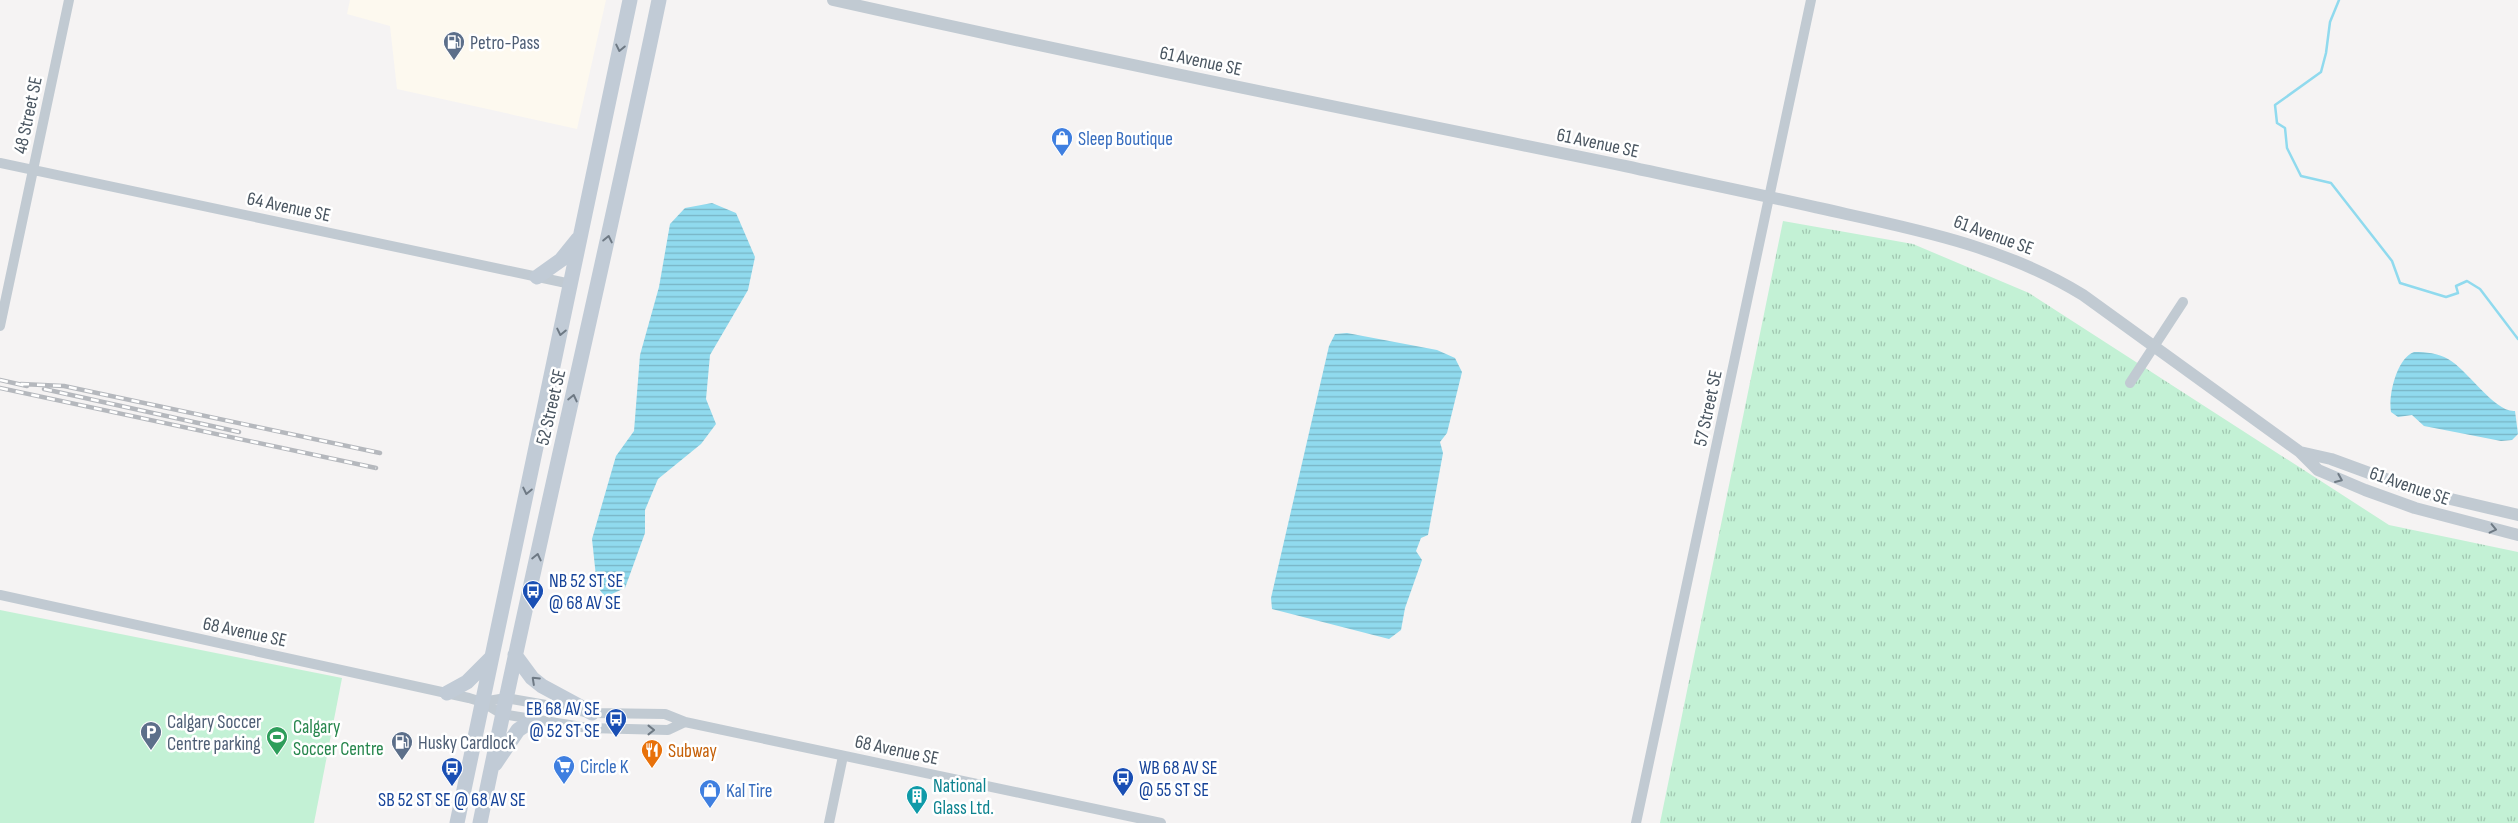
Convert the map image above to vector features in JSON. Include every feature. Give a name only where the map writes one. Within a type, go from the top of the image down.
[{"type":"main road","name":"52 Street SE","points":[[457,823],[630,0]]},
{"type":"main road","name":"52 Street SE","points":[[480,823],[502,714],[658,0]]},
{"type":"main road","points":[[654,20],[668,0]]},
{"type":"main road","points":[[537,277],[562,260],[580,236]]},
{"type":"main road","points":[[515,655],[532,678],[542,686],[592,713]]},
{"type":"main road","points":[[447,693],[467,682],[482,670],[492,657]]},
{"type":"main road","points":[[492,767],[501,757],[518,730],[533,720]]},
{"type":"street","name":"48 Street SE","points":[[0,326],[69,0]]},
{"type":"street","name":"61 Avenue SE","points":[[834,0],[1238,87],[1770,196],[1940,234],[1980,246],[2058,279],[2154,345],[2300,452],[2318,470],[2415,508],[2518,534]]},
{"type":"street","name":"57 Street SE","points":[[1636,823],[1811,0]]},
{"type":"street","name":"64 Avenue SE","points":[[0,163],[571,284]]},
{"type":"street","points":[[2130,383],[2183,302]]},
{"type":"street","name":"61 Avenue SE","points":[[2300,452],[2331,460],[2421,492],[2518,515]]},
{"type":"street","name":"68 Avenue SE","points":[[0,595],[447,693],[482,702],[502,714],[533,720],[588,728],[622,730],[668,730],[685,722]]},
{"type":"street","name":"68 Avenue SE","points":[[482,702],[506,698],[592,713],[665,714],[685,722],[1155,822]]},
{"type":"street","points":[[829,823],[843,756]]},
{"type":"shaded area","points":[[350,0],[606,0],[577,129],[397,89],[390,26],[347,14]]},
{"type":"green space","points":[[1783,221],[1913,244],[2029,293],[2389,525],[2518,552],[2518,823],[1660,823]]},
{"type":"green space","points":[[0,610],[342,678],[314,823],[0,823]]},
{"type":"water","points":[[712,203],[736,213],[755,257],[748,290],[710,355],[706,399],[716,424],[701,444],[658,479],[645,510],[645,533],[625,588],[605,597],[597,586],[592,539],[616,456],[634,431],[640,355],[659,287],[670,224],[685,208]]},
{"type":"water","points":[[1347,333],[1437,350],[1455,358],[1462,372],[1447,433],[1440,442],[1443,453],[1428,535],[1421,538],[1416,551],[1422,560],[1405,608],[1401,630],[1389,639],[1272,609],[1271,598],[1329,346],[1335,334]]},
{"type":"water","points":[[2414,352],[2440,355],[2456,364],[2490,398],[2507,410],[2515,411],[2518,434],[2512,440],[2501,441],[2424,426],[2412,415],[2398,417],[2391,412],[2392,387],[2398,369],[2408,356]]},
{"type":"waterway","points":[[2339,0],[2330,22],[2326,53],[2321,72],[2275,105],[2277,123],[2285,128],[2287,148],[2301,176],[2331,183],[2392,261],[2400,283],[2446,297],[2458,293],[2456,286],[2467,281],[2480,289],[2518,339]]},
{"type":"railway","points":[[0,380],[27,386]]},
{"type":"railway","points":[[21,384],[64,386],[380,453]]},
{"type":"railway","points":[[0,388],[376,468]]},
{"type":"railway","points":[[44,389],[239,432]]},
{"type":"place","name":"Petro-Pass","points":[[454,61]]},
{"type":"place","name":"Sleep Boutique","points":[[1062,157]]},
{"type":"place","name":"NB 52 ST SE @ 68 AV SE","points":[[533,610]]},
{"type":"place","name":"EB 68 AV SE @ 52 ST SE","points":[[616,738]]},
{"type":"place","name":"Calgary Soccer Centre parking","points":[[151,751]]},
{"type":"place","name":"Calgary Soccer Centre","points":[[277,756]]},
{"type":"place","name":"Husky Cardlock","points":[[402,761]]},
{"type":"place","name":"Subway","points":[[652,769]]},
{"type":"place","name":"Circle K","points":[[564,785]]},
{"type":"place","name":"SB 52 ST SE @ 68 AV SE","points":[[452,787]]},
{"type":"place","name":"WB 68 AV SE @ 55 ST SE","points":[[1123,797]]},
{"type":"place","name":"Kal Tire","points":[[710,809]]},
{"type":"place","name":"National Glass Ltd.","points":[[917,815]]}]
